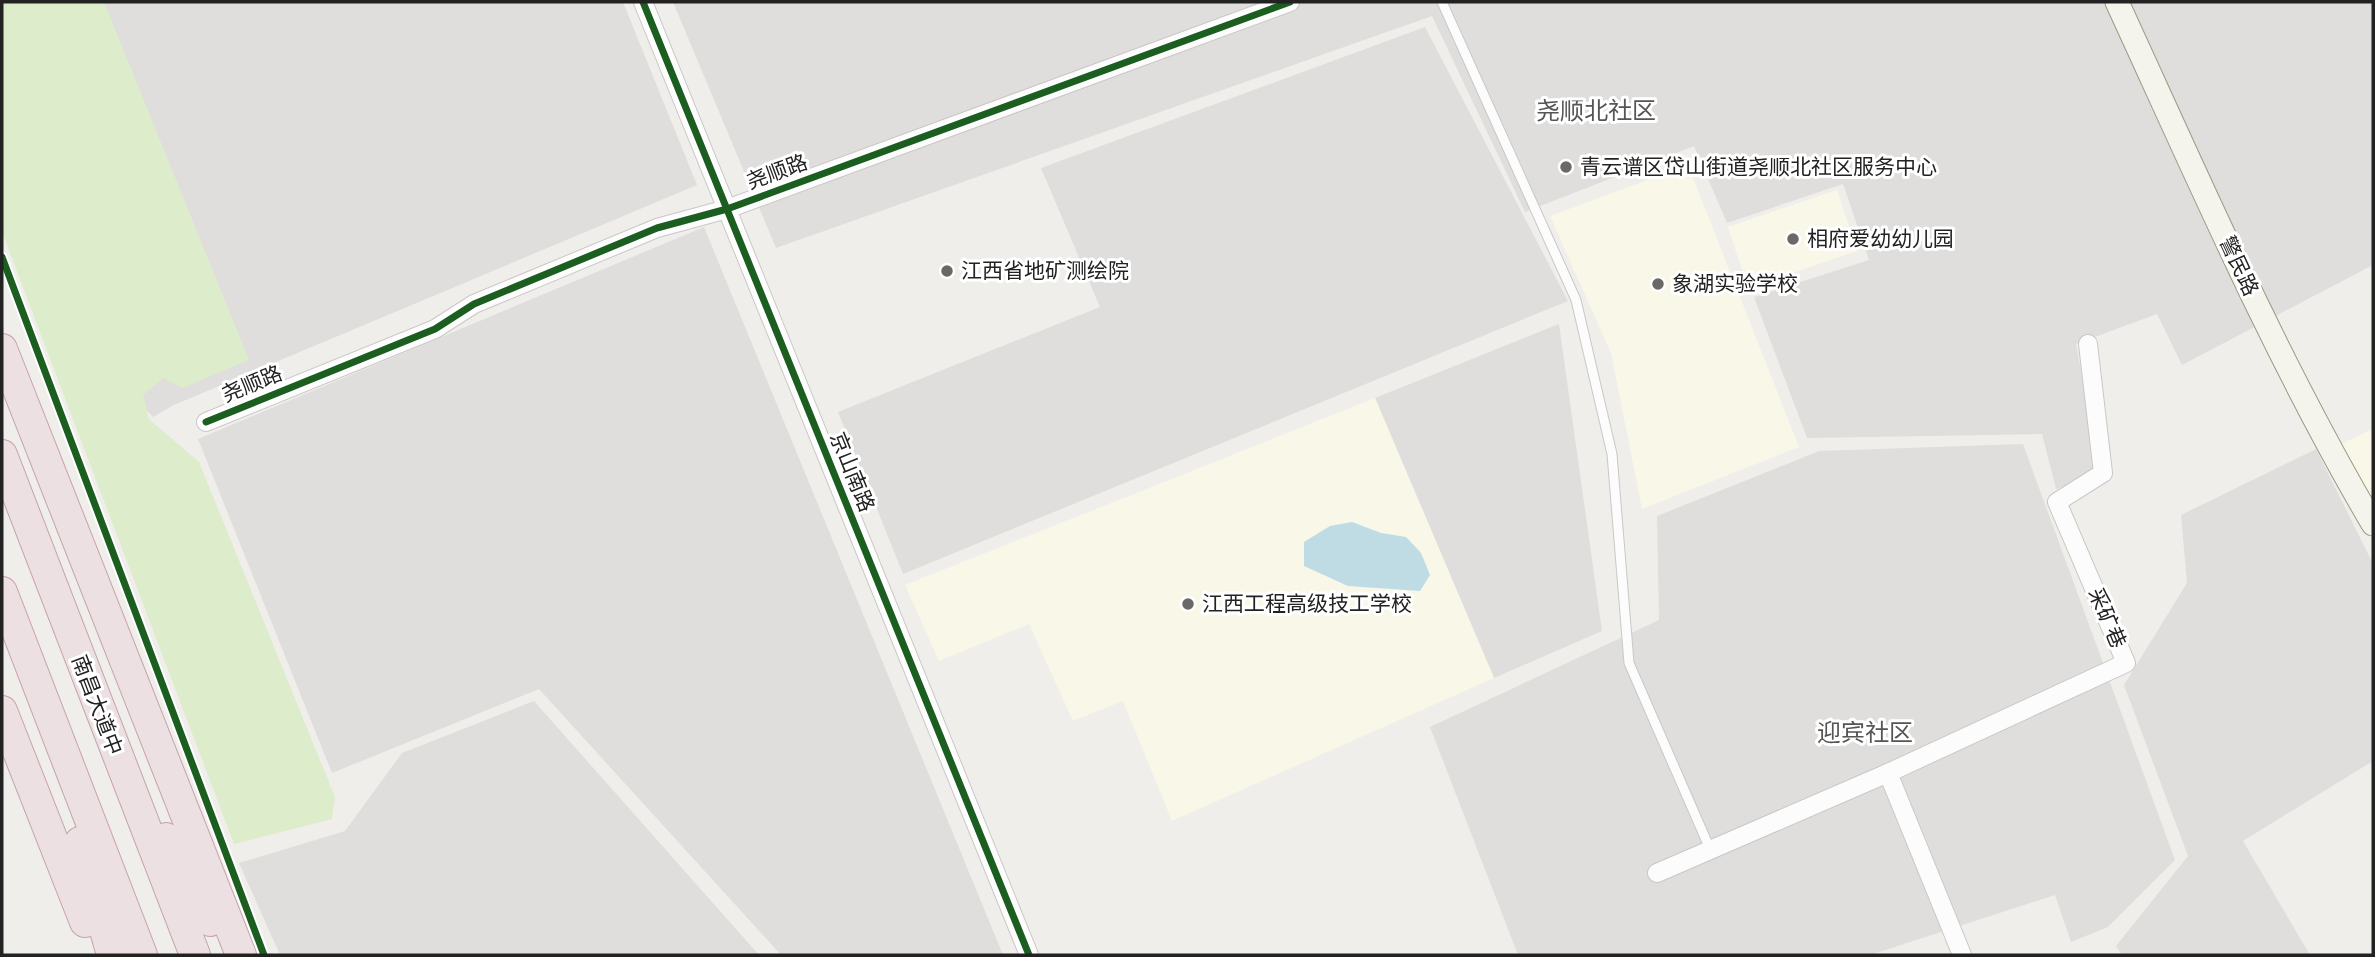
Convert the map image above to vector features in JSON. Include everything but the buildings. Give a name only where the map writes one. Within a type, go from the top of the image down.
[{"type":"highway","points":[[2,349],[241,955]]},
{"type":"highway","name":"南昌大道中","points":[[2,455],[195,955]]},
{"type":"highway","points":[[2,592],[142,955]]},
{"type":"highway","points":[[35,680],[112,955]]},
{"type":"highway","points":[[98,708],[228,955]]},
{"type":"highway","points":[[2,711],[98,955]]},
{"type":"street","name":"京山南路","points":[[643,2],[1029,955]]},
{"type":"street","name":"尧顺路","points":[[206,422],[435,329],[474,304],[657,228],[727,209],[1290,2]]},
{"type":"street","name":"警民路","points":[[2117,2],[2269,329],[2335,460],[2373,524]]},
{"type":"street","name":"采矿巷","points":[[1657,873],[1888,773],[2126,663],[2057,502],[2103,472],[2088,344]]},
{"type":"street","points":[[1888,773],[1962,955]]},
{"type":"lane","points":[[1442,2],[1576,300],[1612,454],[1629,663],[1710,849]]},
{"type":"shaded area","points":[[2,2],[623,2],[697,185],[174,405],[153,417],[34,289]]},
{"type":"shaded area","points":[[673,2],[2373,2],[2373,265],[2182,365],[2157,314],[2076,344],[2100,475],[2056,489],[2042,434],[1807,438],[1754,297],[1869,260],[1843,184],[1727,223],[1694,146],[1525,212],[1432,16],[776,248]]},
{"type":"shaded area","points":[[1425,27],[1568,301],[903,574],[838,412],[1100,307],[1041,168]]},
{"type":"shaded area","name":"象湖实验学校","points":[[1688,165],[1799,447],[1642,509],[1611,353],[1550,216]]},
{"type":"shaded area","name":"相府爱幼幼儿园","points":[[1837,190],[1857,251],[1748,288],[1728,227]]},
{"type":"shaded area","points":[[704,227],[1003,955],[781,955],[539,689],[332,773],[198,439]]},
{"type":"shaded area","points":[[1559,324],[1602,631],[1494,678],[1375,398]]},
{"type":"shaded area","name":"江西工程高级技工学校","points":[[1375,398],[1494,678],[1172,821],[1123,701],[1073,721],[1029,624],[939,661],[905,585]]},
{"type":"shaded area","points":[[2373,429],[2373,500],[2341,444]]},
{"type":"shaded area","points":[[2023,444],[2175,860],[2108,927],[2071,942],[2055,895],[1870,955],[1518,955],[1430,727],[1659,620],[1657,516],[1819,451]]},
{"type":"shaded area","points":[[2316,449],[2373,564],[2373,761],[2243,841],[2310,955],[2122,955],[2116,946],[2188,856],[2124,685],[2187,583],[2181,515]]},
{"type":"shaded area","points":[[534,701],[759,955],[280,955],[239,863],[345,831],[402,753]]},
{"type":"green space","points":[[2,2],[104,2],[249,360],[182,388],[163,378],[143,395],[149,419],[199,462],[335,797],[332,819],[234,844],[2,232]]},
{"type":"water","points":[[1352,522],[1381,533],[1406,537],[1421,553],[1430,575],[1420,591],[1348,586],[1304,566],[1304,542],[1330,526]]},
{"type":"cycle path","points":[[643,2],[1029,955]]},
{"type":"cycle path","points":[[206,422],[435,329],[474,304],[657,228],[727,209],[1290,2]]},
{"type":"cycle path","points":[[2,257],[264,955]]},
{"type":"place","name":"青云谱区岱山街道尧顺北社区服务中心","points":[[1566,167]]},
{"type":"place","name":"相府爱幼幼儿园","points":[[1793,239]]},
{"type":"place","name":"江西省地矿测绘院","points":[[947,271]]},
{"type":"place","name":"象湖实验学校","points":[[1658,284]]},
{"type":"place","name":"江西工程高级技工学校","points":[[1188,604]]},
{"type":"district","name":"尧顺北社区","points":[[1596,111]]},
{"type":"district","name":"迎宾社区","points":[[1865,733]]}]
